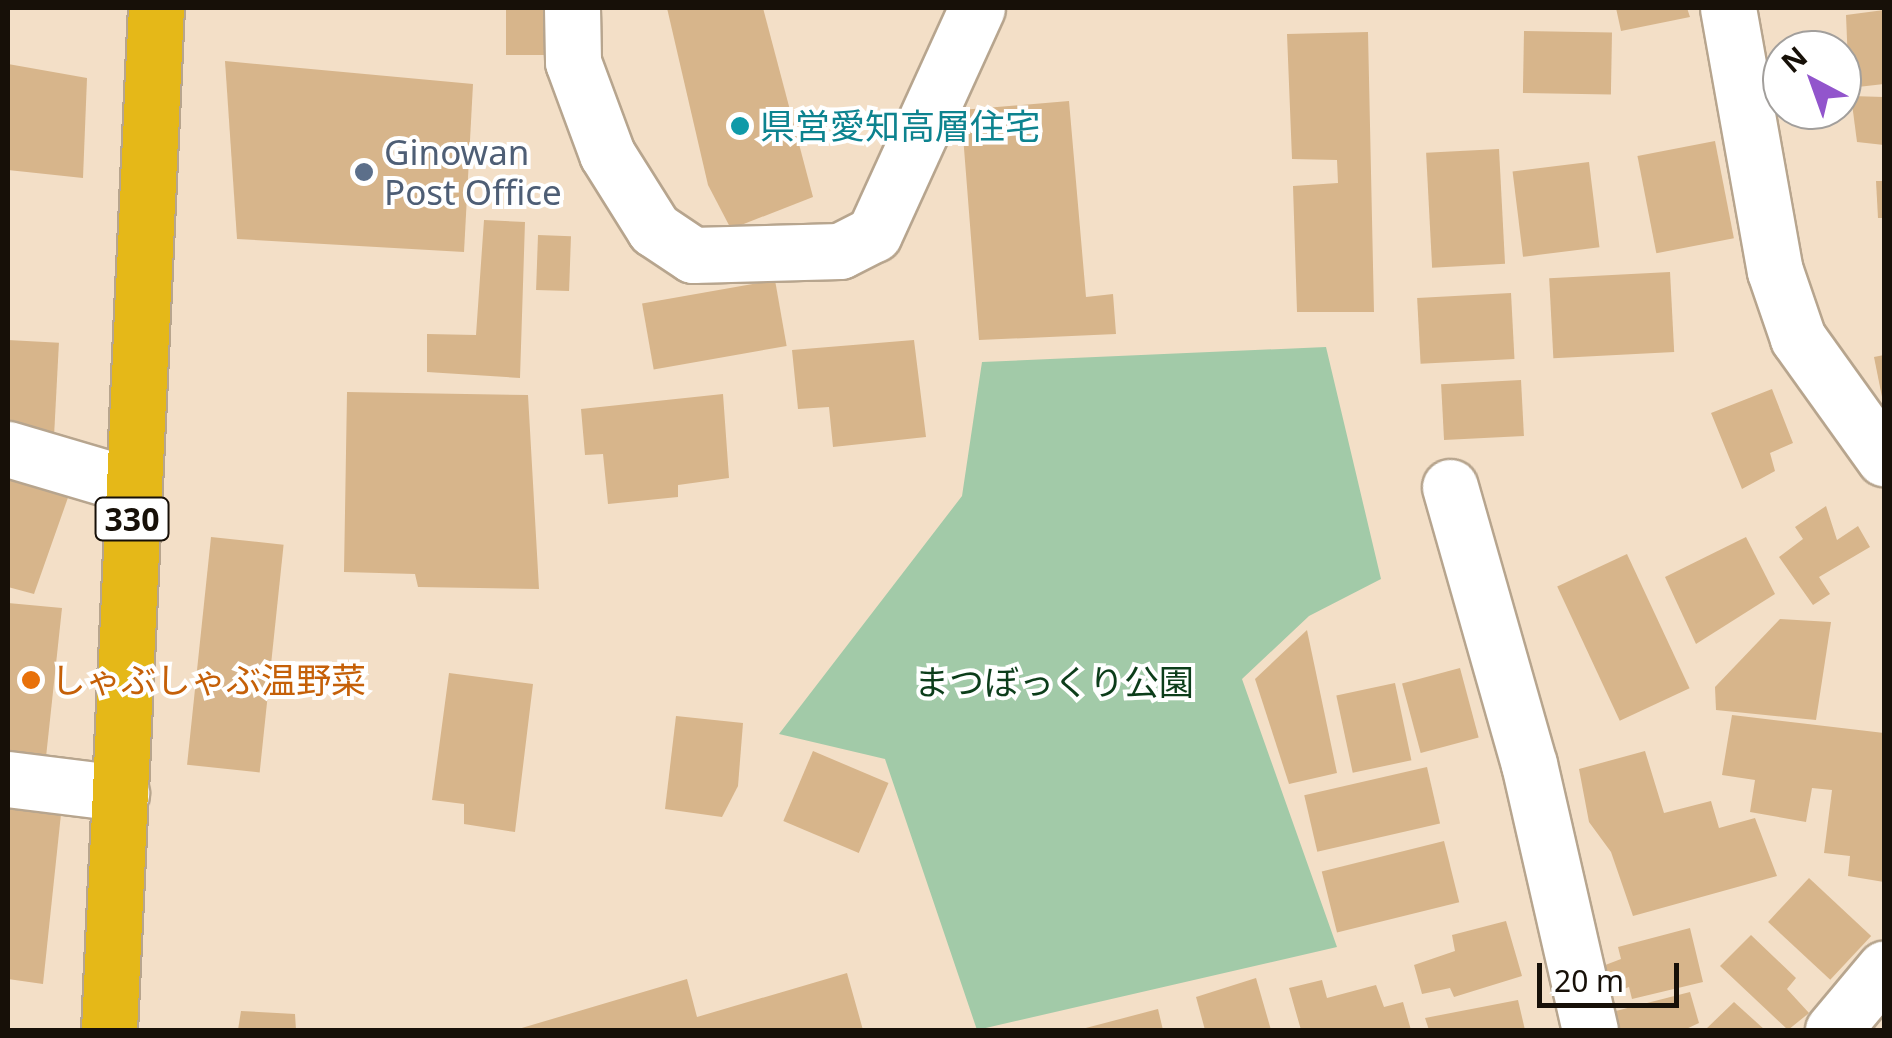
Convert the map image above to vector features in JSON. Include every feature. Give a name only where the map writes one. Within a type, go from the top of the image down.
[{"type":"highway","name":"330","points":[[109,1030],[156,8]]},
{"type":"street","points":[[572,8],[573,62],[607,154],[654,229],[693,256],[840,251],[874,234],[976,8]]},
{"type":"street","points":[[1728,8],[1787,304],[1798,338],[1884,458]]},
{"type":"street","points":[[8,449],[133,486]]},
{"type":"street","points":[[1450,487],[1529,764],[1590,1030]]},
{"type":"street","points":[[8,779],[121,794]]},
{"type":"street","points":[[1833,1030],[1884,969]]},
{"type":"green space","name":"まつぼっくり公園","points":[[1326,347],[1381,579],[1309,616],[1242,679],[1337,947],[977,1030],[885,759],[779,734],[962,496],[982,362]]},
{"type":"building","points":[[506,8],[548,8],[548,55],[506,55]]},
{"type":"building","name":"県営愛知高層住宅","points":[[667,8],[763,8],[813,197],[731,229],[708,185]]},
{"type":"building","points":[[1616,8],[1687,8],[1690,17],[1621,31]]},
{"type":"building","points":[[1884,10],[1884,84],[1862,87],[1862,30],[1847,30],[1846,15]]},
{"type":"building","points":[[1524,31],[1612,33],[1611,95],[1523,93]]},
{"type":"building","points":[[1368,32],[1374,312],[1297,312],[1293,186],[1338,183],[1337,160],[1292,159],[1287,34]]},
{"type":"building","points":[[225,61],[473,84],[464,252],[237,239]]},
{"type":"building","points":[[8,64],[87,78],[83,178],[8,170]]},
{"type":"building","points":[[1862,96],[1884,97],[1884,145],[1857,142],[1855,130],[1862,130]]},
{"type":"building","points":[[1069,101],[1086,297],[1113,294],[1116,334],[979,340],[961,110]]},
{"type":"building","points":[[1715,141],[1734,238],[1656,253],[1637,156]]},
{"type":"building","points":[[1499,149],[1505,264],[1432,268],[1426,153]]},
{"type":"building","points":[[1589,162],[1599,247],[1523,257],[1513,171]]},
{"type":"building","points":[[1876,181],[1884,181],[1884,218],[1878,218]]},
{"type":"building","points":[[484,220],[525,222],[520,378],[427,372],[427,334],[476,335]]},
{"type":"building","points":[[538,235],[571,236],[569,291],[536,290]]},
{"type":"building","points":[[1670,272],[1674,352],[1553,358],[1549,278]]},
{"type":"building","points":[[775,280],[787,346],[654,369],[642,303]]},
{"type":"building","points":[[1511,293],[1514,359],[1421,364],[1417,298]]},
{"type":"building","points":[[8,340],[59,343],[54,446],[8,443]]},
{"type":"building","points":[[914,340],[926,437],[833,447],[829,407],[798,409],[792,350]]},
{"type":"building","points":[[1884,355],[1884,402],[1883,402],[1874,357]]},
{"type":"building","points":[[1521,380],[1524,436],[1444,440],[1441,384]]},
{"type":"building","points":[[1772,389],[1793,443],[1770,453],[1775,471],[1742,489],[1711,413]]},
{"type":"building","points":[[347,392],[528,395],[539,589],[418,587],[415,574],[344,572]]},
{"type":"building","points":[[723,394],[729,478],[678,485],[678,497],[608,504],[603,454],[585,455],[581,409]]},
{"type":"building","points":[[8,470],[71,489],[34,594],[8,587]]},
{"type":"building","points":[[1826,506],[1837,540],[1858,526],[1870,547],[1819,577],[1830,594],[1813,605],[1779,557],[1803,539],[1795,527]]},
{"type":"building","points":[[211,537],[284,545],[260,772],[187,765]]},
{"type":"building","points":[[1746,537],[1775,594],[1696,644],[1665,577]]},
{"type":"building","points":[[1627,554],[1690,688],[1620,721],[1557,587]]},
{"type":"building","name":"しゃぶしゃぶ温野菜","points":[[8,603],[62,608],[46,757],[8,752]]},
{"type":"building","points":[[1780,619],[1831,622],[1816,720],[1716,710],[1715,687]]},
{"type":"building","points":[[1307,630],[1337,773],[1289,784],[1255,679]]},
{"type":"building","points":[[1460,668],[1479,738],[1421,753],[1402,684]]},
{"type":"building","points":[[449,673],[533,684],[515,832],[464,824],[464,804],[432,800]]},
{"type":"building","points":[[1395,683],[1411,760],[1353,773],[1336,695]]},
{"type":"building","points":[[1732,715],[1884,733],[1884,882],[1848,876],[1850,856],[1824,853],[1832,790],[1812,788],[1806,822],[1750,812],[1755,780],[1722,775]]},
{"type":"building","points":[[676,716],[743,723],[738,786],[722,817],[665,809]]},
{"type":"building","points":[[813,751],[888,783],[859,853],[783,821]]},
{"type":"building","points":[[1645,751],[1664,813],[1711,801],[1719,828],[1755,818],[1777,876],[1633,916],[1611,852],[1589,822],[1579,769]]},
{"type":"building","points":[[1427,767],[1440,824],[1317,852],[1304,795]]},
{"type":"building","points":[[8,806],[61,814],[43,984],[8,979]]},
{"type":"building","points":[[1444,841],[1459,902],[1337,933],[1322,871]]},
{"type":"building","points":[[1809,878],[1871,936],[1830,980],[1768,922]]},
{"type":"building","points":[[1506,921],[1522,976],[1454,997],[1450,988],[1422,994],[1414,965],[1455,951],[1452,935]]},
{"type":"building","points":[[1690,928],[1703,982],[1632,999],[1629,987],[1608,995],[1600,967],[1621,959],[1618,947]]},
{"type":"building","points":[[1751,935],[1796,978],[1787,989],[1809,1013],[1788,1030],[1720,966]]},
{"type":"building","points":[[847,973],[863,1030],[515,1030],[687,979],[697,1017]]},
{"type":"building","points":[[1256,978],[1271,1030],[1205,1030],[1196,997]]},
{"type":"building","points":[[1322,980],[1327,998],[1376,985],[1384,1007],[1403,1002],[1411,1030],[1301,1030],[1289,988]]},
{"type":"building","points":[[1690,992],[1699,1023],[1684,1030],[1608,1030],[1604,1014]]},
{"type":"building","points":[[1518,1000],[1525,1030],[1429,1030],[1425,1018]]},
{"type":"building","points":[[1734,1002],[1765,1030],[1705,1030]]},
{"type":"building","points":[[1158,1009],[1163,1030],[1082,1029]]},
{"type":"building","points":[[241,1011],[295,1014],[296,1030],[238,1030]]},
{"type":"place","name":"県営愛知高層住宅","points":[[740,126]]},
{"type":"place","name":"Ginowan Post Office","points":[[364,172]]},
{"type":"place","name":"しゃぶしゃぶ温野菜","points":[[31,680]]}]
